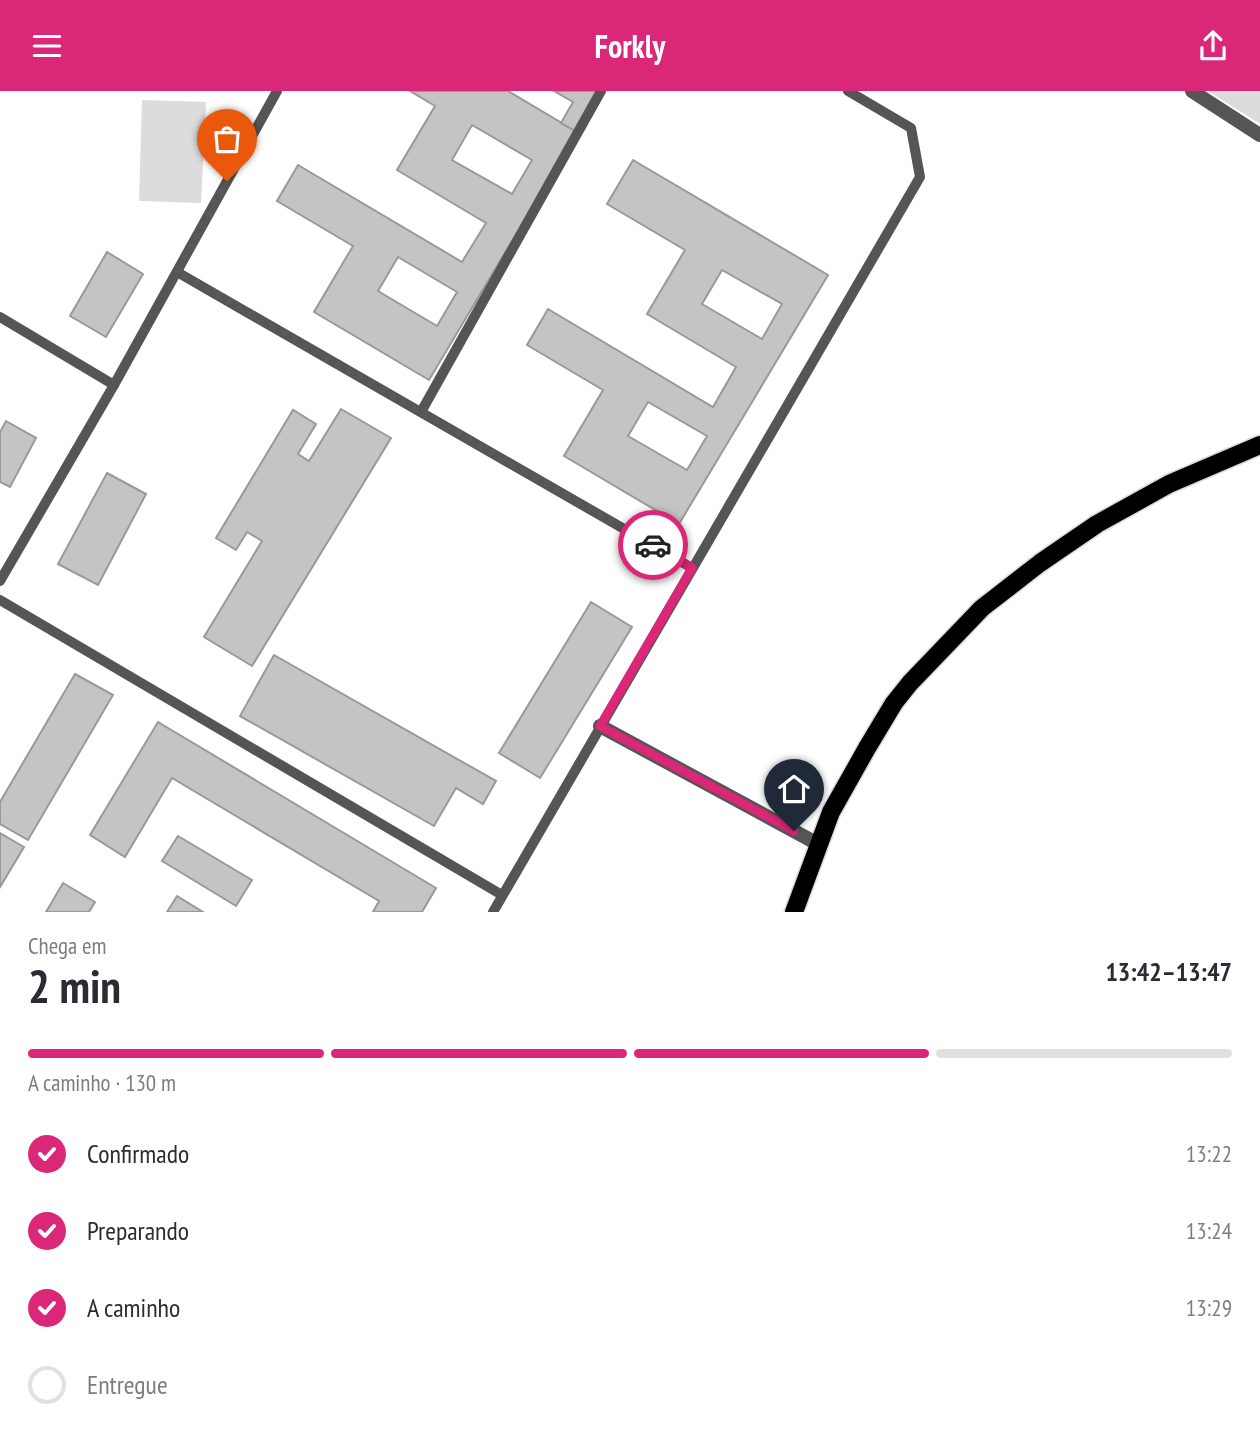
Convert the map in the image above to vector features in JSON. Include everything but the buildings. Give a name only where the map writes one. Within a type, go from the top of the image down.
[{"type":"main road","points":[[794,912],[831,812],[894,703],[982,607],[1097,524],[1168,484],[1260,445]]},
{"type":"street","points":[[1192,91],[1260,135]]},
{"type":"street","points":[[600,726],[818,844]]},
{"type":"lane","points":[[0,581],[114,385],[277,91]]},
{"type":"lane","points":[[421,412],[601,91]]},
{"type":"lane","points":[[492,912],[920,177],[911,128],[848,91]]},
{"type":"lane","points":[[177,272],[692,568]]},
{"type":"lane","points":[[0,317],[114,385]]},
{"type":"lane","points":[[0,600],[502,895]]},
{"type":"shaded area","points":[[1208,91],[1260,91],[1260,124]]},
{"type":"shaded area","points":[[142,100],[206,102],[201,203],[139,201]]},
{"type":"way so far","points":[[227,181],[177,272],[653,545]]},
{"type":"route","points":[[653,545],[692,568],[600,726],[794,831]]}]
